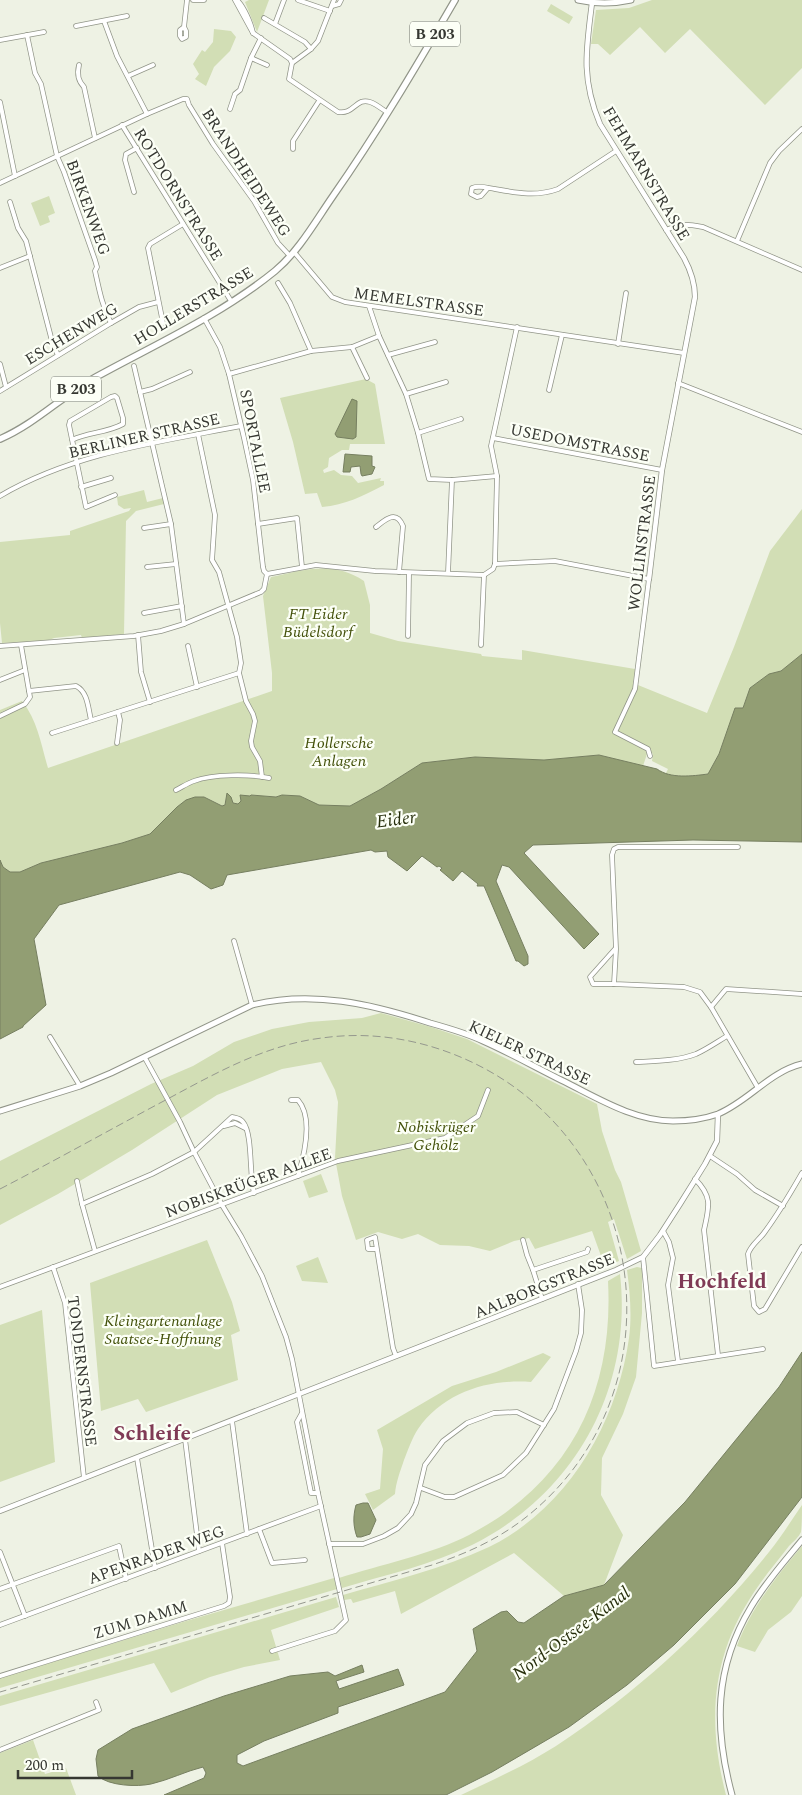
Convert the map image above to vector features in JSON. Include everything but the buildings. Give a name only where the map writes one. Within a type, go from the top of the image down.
[{"type":"main road","name":"HOLLERSTRASSE","points":[[0,438],[21,428],[83,384],[204,318],[231,301],[274,271],[292,254],[388,113],[455,0]]},
{"type":"main road","points":[[578,0],[609,4],[631,0]]},
{"type":"main road","name":"KIELER STRASSE","points":[[0,1111],[80,1086],[145,1058],[252,1004],[273,999],[336,1000],[401,1013],[465,1034],[628,1112],[653,1119],[682,1121],[718,1114],[785,1070],[802,1064]]},
{"type":"main road","points":[[732,1795],[724,1759],[720,1723],[725,1666],[734,1640],[751,1606],[802,1540]]},
{"type":"street","points":[[184,28],[187,0]]},
{"type":"street","points":[[193,0],[204,0]]},
{"type":"street","points":[[236,0],[253,33],[290,59],[292,63]]},
{"type":"street","points":[[276,24],[284,0]]},
{"type":"street","points":[[298,0],[330,11]]},
{"type":"street","points":[[334,0],[318,41],[311,49],[292,63],[289,79],[338,112],[344,113],[364,101],[370,102],[388,113]]},
{"type":"street","points":[[332,6],[339,4],[341,0]]},
{"type":"street","name":"FEHMARNSTRASSE","points":[[592,1],[586,55],[587,86],[592,106],[616,151],[690,269],[695,284],[695,297],[684,353]]},
{"type":"street","points":[[76,26],[127,16]]},
{"type":"street","points":[[264,18],[305,42],[311,49]]},
{"type":"street","points":[[0,183],[147,114],[104,21]]},
{"type":"street","points":[[0,40],[44,32]]},
{"type":"street","name":"BIRKENWEG","points":[[27,35],[35,73],[41,84],[56,156],[70,188],[97,265],[95,271],[100,297],[111,323]]},
{"type":"street","points":[[230,109],[235,94],[240,90],[261,38]]},
{"type":"street","points":[[252,58],[267,64]]},
{"type":"street","points":[[79,65],[80,82],[84,87],[95,138]]},
{"type":"street","points":[[128,76],[153,65]]},
{"type":"street","name":"BRANDHEIDEWEG","points":[[147,114],[187,99],[213,144],[254,201],[278,243],[292,254]]},
{"type":"street","points":[[293,149],[293,141],[319,101]]},
{"type":"street","points":[[0,102],[14,176]]},
{"type":"street","name":"ROTDORNSTRASSE","points":[[122,125],[231,301]]},
{"type":"street","points":[[737,241],[770,163],[778,151],[802,129]]},
{"type":"street","points":[[134,192],[125,160],[126,154],[137,148]]},
{"type":"street","points":[[488,188],[523,194],[549,192],[558,189],[616,151]]},
{"type":"street","points":[[10,202],[18,228],[26,241],[53,345],[58,355]]},
{"type":"street","points":[[163,323],[148,248],[150,244],[183,224]]},
{"type":"street","points":[[666,230],[678,225],[687,224],[703,227],[802,270]]},
{"type":"street","name":"MEMELSTRASSE","points":[[292,254],[332,296],[345,302],[684,353]]},
{"type":"street","points":[[0,268],[30,256]]},
{"type":"street","points":[[278,283],[290,303],[311,351]]},
{"type":"street","points":[[618,344],[626,293]]},
{"type":"street","name":"ESCHENWEG","points":[[0,391],[139,307],[158,302]]},
{"type":"street","points":[[369,306],[379,336],[406,394],[429,479],[452,480],[497,476]]},
{"type":"street","name":"SPORTALLEE","points":[[204,318],[217,339],[229,374],[251,468],[263,567],[267,574]]},
{"type":"street","points":[[0,646],[138,635],[184,624],[261,592],[264,588],[267,574],[302,567],[331,566],[409,573],[484,575],[493,569],[495,564],[497,476],[491,446],[517,327]]},
{"type":"street","points":[[549,390],[562,335]]},
{"type":"street","points":[[229,374],[311,351],[352,347],[379,336]]},
{"type":"street","points":[[388,355],[435,342]]},
{"type":"street","points":[[352,347],[367,378]]},
{"type":"street","name":"WOLLINSTRASSE","points":[[650,756],[648,749],[615,732],[635,689],[662,470],[684,353]]},
{"type":"street","points":[[0,364],[6,387]]},
{"type":"street","points":[[134,366],[171,524],[184,624]]},
{"type":"street","points":[[140,392],[152,389],[190,372]]},
{"type":"street","points":[[406,394],[446,382]]},
{"type":"street","points":[[678,383],[802,432]]},
{"type":"street","points":[[72,440],[116,428],[123,424],[117,398],[115,396],[111,397],[70,421],[69,425],[72,440],[77,462],[86,507],[115,495]]},
{"type":"street","points":[[418,433],[461,419]]},
{"type":"street","name":"BERLINER STRASSE","points":[[0,496],[35,477],[100,454],[241,426]]},
{"type":"street","points":[[198,434],[215,515],[212,560],[219,572],[237,637],[241,663],[239,673],[246,701],[255,721],[250,741],[260,761],[262,777]]},
{"type":"street","name":"USEDOMSTRASSE","points":[[493,438],[662,470]]},
{"type":"street","points":[[82,487],[111,478]]},
{"type":"street","points":[[448,573],[452,480]]},
{"type":"street","points":[[376,528],[389,518],[394,517],[401,521],[403,526],[399,572]]},
{"type":"street","points":[[258,524],[297,518],[302,567]]},
{"type":"street","points":[[144,528],[171,524]]},
{"type":"street","points":[[495,564],[555,561],[649,579]]},
{"type":"street","points":[[147,566],[176,564]]},
{"type":"street","points":[[408,636],[409,573]]},
{"type":"street","points":[[481,645],[484,575]]},
{"type":"street","points":[[144,613],[182,606]]},
{"type":"street","points":[[138,635],[141,672],[150,702]]},
{"type":"street","points":[[0,716],[25,704],[30,697],[21,645]]},
{"type":"street","points":[[188,646],[197,687]]},
{"type":"street","points":[[0,680],[25,670]]},
{"type":"street","points":[[52,733],[239,673]]},
{"type":"street","points":[[29,691],[76,686],[82,689],[85,694],[91,720]]},
{"type":"street","points":[[117,744],[120,720],[118,712]]},
{"type":"street","points":[[176,790],[194,781],[208,778],[268,778]]},
{"type":"street","points":[[614,984],[616,949],[612,855],[614,849],[626,847],[738,847]]},
{"type":"street","points":[[234,941],[252,1004]]},
{"type":"street","points":[[616,949],[590,977],[593,984],[694,989],[700,992],[711,1007],[758,1088]]},
{"type":"street","points":[[711,1007],[726,989],[802,994]]},
{"type":"street","points":[[636,1062],[665,1061],[686,1057],[727,1036]]},
{"type":"street","points":[[50,1037],[80,1086]]},
{"type":"street","points":[[145,1058],[268,1289],[286,1337],[299,1394],[318,1493],[346,1620],[335,1631],[272,1651]]},
{"type":"street","name":"NOBISKRÜGER ALLEE","points":[[0,1287],[338,1161],[444,1138],[478,1116],[488,1090]]},
{"type":"street","points":[[291,1100],[298,1100],[302,1106],[306,1130],[304,1159],[298,1176]]},
{"type":"street","name":"AALBORGSTRASSE","points":[[0,1511],[616,1270],[643,1257],[710,1156],[717,1140],[718,1114]]},
{"type":"street","points":[[82,1204],[152,1174],[194,1152],[224,1126],[235,1123],[245,1128],[249,1136],[251,1182],[254,1192]]},
{"type":"street","points":[[710,1156],[737,1174],[757,1191],[783,1206]]},
{"type":"street","points":[[802,1173],[783,1206],[760,1238],[750,1247],[748,1254],[754,1306],[759,1312],[765,1309],[802,1247]]},
{"type":"street","points":[[696,1179],[705,1190],[707,1197],[708,1210],[704,1230],[718,1355]]},
{"type":"street","points":[[77,1181],[95,1251]]},
{"type":"street","points":[[662,1231],[669,1242],[673,1258],[668,1285],[678,1361]]},
{"type":"street","points":[[523,1240],[542,1299]]},
{"type":"street","points":[[376,1249],[396,1356]]},
{"type":"street","points":[[533,1270],[587,1252],[588,1249]]},
{"type":"street","points":[[643,1257],[654,1364],[656,1366],[763,1349]]},
{"type":"street","name":"TONDERNSTRASSE","points":[[53,1267],[65,1303],[84,1478]]},
{"type":"street","points":[[421,1488],[445,1497],[454,1497],[503,1475],[526,1453],[554,1409],[576,1351],[581,1334],[582,1310],[578,1284]]},
{"type":"street","points":[[329,1544],[363,1544],[398,1528],[411,1514],[421,1488],[425,1465],[443,1441],[467,1423],[494,1413],[517,1412],[544,1425]]},
{"type":"street","points":[[232,1421],[248,1534]]},
{"type":"street","points":[[185,1439],[199,1551]]},
{"type":"street","points":[[137,1458],[155,1568]]},
{"type":"street","name":"APENRADER WEG","points":[[0,1625],[321,1506]]},
{"type":"street","points":[[259,1529],[272,1563],[305,1560]]},
{"type":"street","name":"ZUM DAMM","points":[[0,1676],[224,1606],[229,1602],[230,1597],[222,1543]]},
{"type":"street","points":[[0,1589],[119,1546],[126,1579]]},
{"type":"street","points":[[0,1552],[25,1616]]},
{"type":"street","points":[[0,1750],[99,1710],[96,1702]]},
{"type":"green space","points":[[249,0],[269,0],[257,32],[245,2]]},
{"type":"green space","points":[[652,0],[802,0],[802,68],[765,105],[690,29],[665,53],[640,27],[610,55],[598,44],[591,44],[596,10],[629,8]]},
{"type":"green space","points":[[551,4],[573,17],[569,24],[547,11]]},
{"type":"green space","points":[[214,29],[231,31],[236,37],[230,51],[214,67],[206,86],[195,79],[199,74],[193,64],[202,50],[205,52],[213,42]]},
{"type":"green space","points":[[49,196],[55,213],[48,216],[50,222],[40,226],[31,203]]},
{"type":"green space","points":[[366,379],[375,384],[385,444],[350,444],[349,450],[342,450],[329,458],[328,467],[323,470],[324,473],[334,470],[341,475],[352,476],[358,483],[381,478],[380,481],[384,481],[384,485],[346,502],[322,507],[317,493],[305,494],[280,398]]},
{"type":"green space","points":[[144,490],[147,502],[163,498],[164,504],[136,511],[126,521],[124,634],[82,638],[81,635],[54,638],[47,641],[2,643],[0,623],[0,542],[70,535],[70,531],[129,511],[131,508],[124,509],[118,505],[117,497]]},
{"type":"green space","name":"Hollersche Anlagen","points":[[802,509],[802,654],[781,671],[769,674],[750,688],[743,708],[735,709],[719,754],[708,774],[675,776],[662,772],[657,769],[666,773],[668,769],[652,761],[653,754],[646,750],[647,754],[643,766],[599,755],[544,760],[475,757],[422,763],[350,806],[319,805],[300,796],[282,795],[276,797],[251,795],[238,804],[233,803],[231,797],[227,794],[225,805],[222,806],[204,797],[195,797],[177,807],[150,834],[41,863],[20,872],[10,872],[3,867],[0,860],[0,710],[22,701],[32,717],[48,768],[272,691],[272,673],[263,596],[271,577],[318,568],[341,571],[364,581],[370,605],[370,633],[398,641],[481,654],[482,656],[522,660],[522,650],[635,669],[633,683],[707,713],[770,551]]},
{"type":"green space","name":"Nobiskrüger Gehölz","points":[[381,1013],[467,1039],[597,1104],[602,1131],[621,1182],[641,1251],[627,1259],[614,1219],[608,1222],[619,1261],[605,1267],[592,1231],[535,1249],[529,1238],[514,1241],[490,1251],[469,1246],[440,1245],[418,1234],[402,1239],[378,1232],[356,1240],[342,1196],[335,1158],[338,1102],[335,1090],[321,1062],[282,1069],[217,1095],[132,1150],[58,1194],[0,1225],[0,1161],[151,1084],[193,1066],[234,1042],[272,1029],[309,1022],[362,1018]]},
{"type":"green space","points":[[321,1174],[328,1192],[309,1198],[303,1181]]},
{"type":"green space","name":"Kleingartenanlage Saatsee-Hoffnung","points":[[207,1240],[232,1302],[240,1331],[231,1335],[238,1380],[146,1412],[138,1399],[101,1411],[90,1283]]},
{"type":"green space","points":[[318,1257],[328,1283],[302,1281],[296,1266]]},
{"type":"green space","points":[[637,1267],[642,1268],[642,1313],[636,1377],[623,1414],[602,1458],[601,1495],[623,1535],[604,1585],[564,1596],[514,1553],[401,1614],[395,1591],[353,1603],[351,1599],[344,1600],[343,1595],[435,1568],[489,1547],[517,1530],[543,1510],[565,1486],[584,1460],[600,1431],[613,1401],[623,1370],[630,1330],[627,1270]]},
{"type":"green space","points":[[620,1274],[622,1316],[617,1357],[606,1396],[590,1433],[568,1467],[540,1497],[508,1523],[472,1545],[424,1564],[342,1588],[339,1578],[422,1554],[469,1535],[504,1513],[534,1489],[559,1461],[579,1430],[593,1396],[603,1360],[608,1322],[608,1281]]},
{"type":"green space","points":[[42,1310],[55,1462],[0,1482],[0,1325]]},
{"type":"green space","points":[[543,1353],[551,1357],[531,1382],[499,1383],[468,1390],[454,1397],[429,1416],[418,1429],[410,1444],[398,1477],[395,1494],[373,1510],[365,1494],[380,1489],[383,1449],[377,1430],[452,1386],[496,1372]]},
{"type":"green space","points":[[802,1505],[800,1534],[766,1575],[743,1610],[731,1635],[723,1660],[717,1686],[715,1712],[716,1739],[726,1795],[461,1795],[545,1753],[586,1726],[643,1681],[696,1632],[746,1580]]},
{"type":"green space","points":[[802,1546],[802,1596],[791,1612],[768,1630],[755,1652],[737,1646],[757,1606]]},
{"type":"green space","points":[[334,1578],[337,1589],[0,1688],[0,1678]]},
{"type":"green space","points":[[336,1597],[339,1607],[271,1630],[280,1660],[244,1667],[210,1677],[171,1693],[154,1663],[0,1706],[0,1696]]},
{"type":"green space","points":[[33,1740],[45,1774],[66,1768],[76,1795],[0,1795],[0,1753]]},
{"type":"water","points":[[352,399],[357,401],[356,437],[353,439],[337,437],[335,434]]},
{"type":"water","points":[[345,454],[372,456],[372,466],[375,467],[372,474],[362,476],[360,466],[351,467],[350,472],[343,472]]},
{"type":"water","name":"Eider","points":[[802,654],[802,842],[693,840],[533,845],[524,853],[599,934],[584,949],[509,867],[502,865],[496,881],[528,956],[528,964],[524,966],[516,961],[484,886],[477,886],[478,884],[462,871],[453,881],[440,870],[442,868],[437,867],[422,856],[407,871],[388,857],[387,851],[375,852],[371,850],[227,875],[223,885],[211,889],[190,875],[180,872],[59,905],[34,939],[46,1005],[23,1027],[0,1039],[0,860],[3,867],[10,872],[20,872],[41,863],[150,834],[177,807],[186,800],[195,797],[204,797],[222,806],[225,805],[227,793],[233,803],[238,804],[241,801],[240,795],[276,797],[282,795],[300,796],[319,805],[350,806],[422,763],[475,757],[544,760],[599,755],[657,769],[675,776],[708,774],[719,754],[735,708],[743,708],[750,688],[769,674],[781,671]]},
{"type":"water","name":"Nord-Ostsee-Kanal","points":[[802,1352],[802,1497],[735,1584],[674,1645],[627,1685],[569,1727],[492,1772],[446,1795],[164,1795],[204,1778],[206,1773],[203,1767],[145,1785],[116,1784],[98,1776],[96,1759],[98,1750],[132,1729],[224,1696],[290,1676],[328,1672],[335,1676],[362,1665],[364,1672],[336,1681],[339,1689],[398,1669],[404,1685],[338,1707],[338,1713],[264,1741],[237,1755],[237,1763],[243,1766],[445,1692],[477,1651],[473,1629],[501,1612],[507,1611],[518,1622],[524,1623],[564,1596],[604,1585],[685,1502],[779,1387]]},
{"type":"water","points":[[368,1503],[376,1520],[370,1534],[357,1537],[354,1525],[355,1509],[356,1505]]},
{"type":"railway","points":[[0,1189],[199,1082],[238,1063],[279,1047],[340,1036],[376,1036],[413,1042],[465,1059],[526,1096],[574,1146],[606,1204],[624,1268],[626,1335],[611,1400],[579,1461],[530,1514],[496,1538],[432,1565],[0,1692]]},
{"type":"district","name":"Hochfeld","points":[[722,1281]]},
{"type":"district","name":"Schleife","points":[[152,1433]]},
{"type":"park label","name":"FT Eider Büdelsdorf","points":[[318,622]]}]
